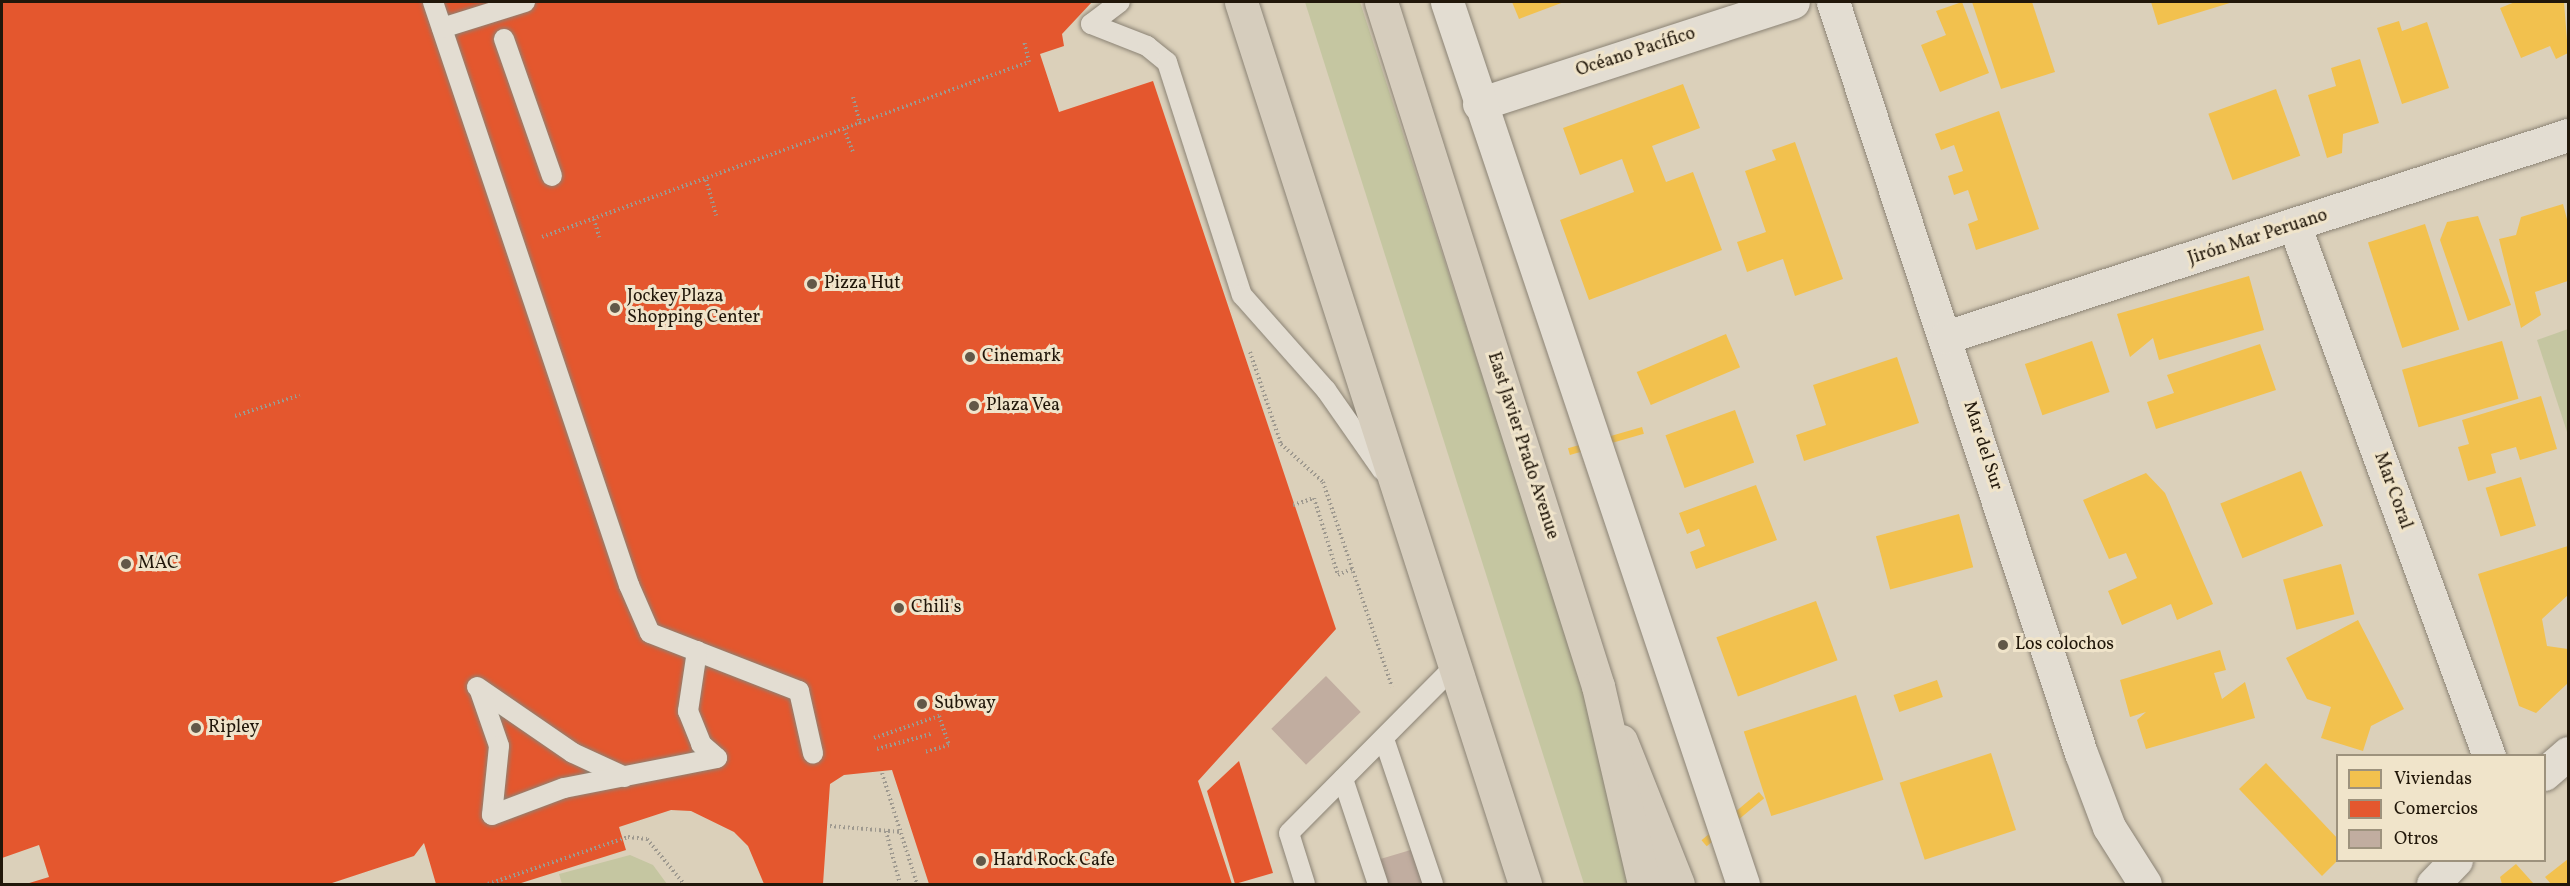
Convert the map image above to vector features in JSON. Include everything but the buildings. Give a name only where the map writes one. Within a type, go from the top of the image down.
[{"type":"main road","points":[[1241,2],[1525,885]]},
{"type":"main road","name":"East Javier Prado Avenue","points":[[1381,2],[1598,686],[1678,885]]},
{"type":"main road","points":[[1598,686],[1644,885]]},
{"type":"street","points":[[1447,2],[1479,104],[1743,885]]},
{"type":"street","name":"Océano Pacífico","points":[[1479,104],[1792,2]]},
{"type":"street","name":"Mar del Sur","points":[[1833,2],[1946,337],[2081,753],[2109,827],[2145,885]]},
{"type":"street","name":"Jirón Mar Peruano","points":[[1946,337],[2295,227],[2568,135]]},
{"type":"street","name":"Mar Coral","points":[[2295,227],[2488,754]]},
{"type":"street","points":[[2546,772],[2568,753]]},
{"type":"street","points":[[2433,885],[2455,862]]},
{"type":"lane","points":[[433,2],[629,585],[650,633],[799,691],[813,753]]},
{"type":"lane","points":[[442,28],[525,2]]},
{"type":"lane","points":[[1120,2],[1091,24],[1147,46],[1167,62],[1242,295],[1326,390],[1399,494]]},
{"type":"lane","points":[[504,39],[552,176]]},
{"type":"lane","points":[[625,777],[573,753],[479,689],[499,746],[492,815],[564,788],[625,777],[717,758],[701,744],[688,711],[697,651]]},
{"type":"lane","points":[[1305,885],[1289,834],[1455,666]]},
{"type":"lane","points":[[1384,739],[1433,885]]},
{"type":"lane","points":[[1343,779],[1378,885]]},
{"type":"path","points":[[534,240],[1029,62],[1024,41]]},
{"type":"path","points":[[853,97],[860,124]]},
{"type":"path","points":[[844,130],[853,153]]},
{"type":"path","points":[[706,180],[716,216]]},
{"type":"path","points":[[594,219],[599,237]]},
{"type":"path","points":[[235,416],[300,395]]},
{"type":"path","points":[[1293,505],[1314,498],[1338,575],[1352,569]]},
{"type":"path","points":[[874,738],[939,716],[949,745],[925,752]]},
{"type":"path","points":[[877,749],[931,734]]},
{"type":"path","points":[[882,773],[918,885]]},
{"type":"path","points":[[830,826],[902,832]]},
{"type":"path","points":[[886,831],[900,885]]},
{"type":"path","points":[[488,885],[628,837],[647,839],[684,885]]},
{"type":"green space","points":[[1305,2],[1360,2],[1648,884],[1584,884]]},
{"type":"green space","points":[[2568,329],[2568,435],[2537,340]]},
{"type":"green space","points":[[630,855],[653,865],[667,884],[562,884],[559,874]]},
{"type":"place","name":"Pizza Hut","points":[[812,284]]},
{"type":"place","name":"Jockey Plaza Shopping Center","points":[[615,308]]},
{"type":"place","name":"Cinemark","points":[[970,357]]},
{"type":"place","name":"Plaza Vea","points":[[974,406]]},
{"type":"place","name":"MAC","points":[[126,564]]},
{"type":"place","name":"Chili's","points":[[899,608]]},
{"type":"place","name":"Los colochos","points":[[2003,645]]},
{"type":"place","name":"Subway","points":[[922,704]]},
{"type":"place","name":"Ripley","points":[[196,728]]},
{"type":"place","name":"Hard Rock Cafe","points":[[981,861]]}]
